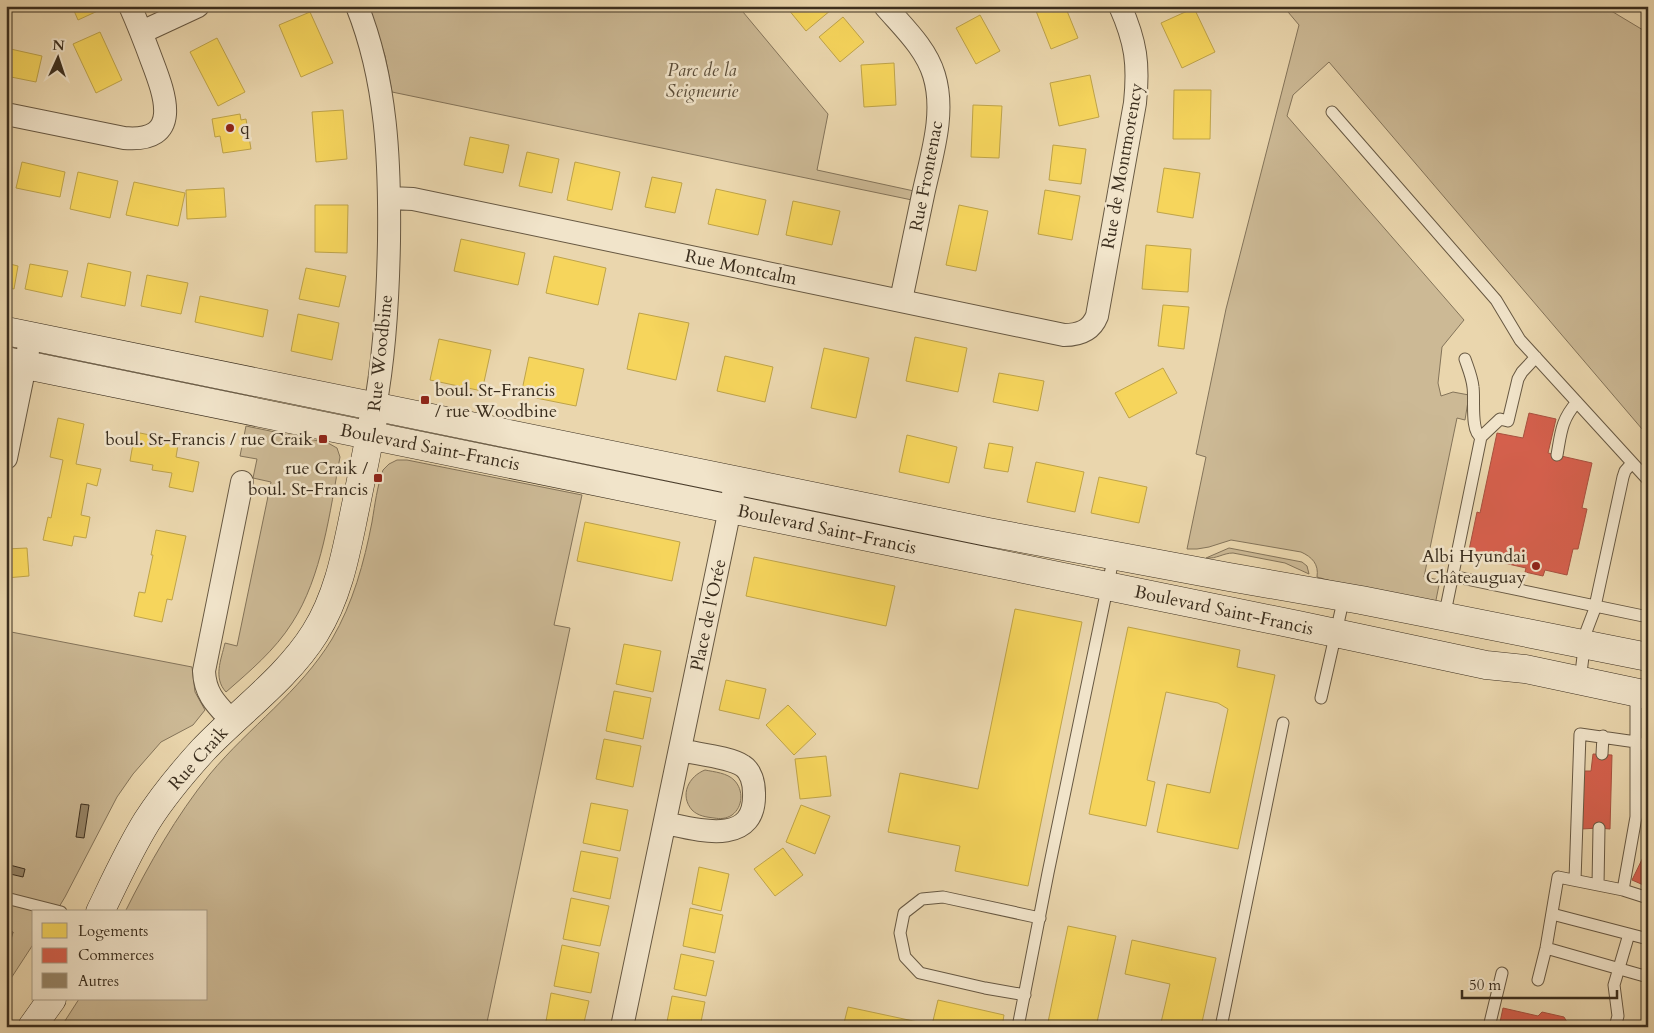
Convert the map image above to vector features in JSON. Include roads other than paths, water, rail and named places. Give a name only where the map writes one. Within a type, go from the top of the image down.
[{"type":"street","points":[[6,114],[124,138],[134,139],[151,136],[157,131],[162,125],[166,100],[142,32],[130,6]]},
{"type":"street","points":[[142,32],[198,6]]},
{"type":"street","name":"Rue Woodbine","points":[[232,721],[278,678],[302,651],[324,617],[333,597],[344,561],[375,407],[383,356],[388,279],[390,198],[381,91],[370,44],[357,6]]},
{"type":"street","name":"Rue Frontenac","points":[[885,6],[920,48],[928,61],[933,73],[938,101],[935,136],[901,300]]},
{"type":"street","name":"Rue de Montmorency","points":[[1090,327],[1094,322],[1098,309],[1137,87],[1136,51],[1120,6]]},
{"type":"street","name":"Rue Montcalm","points":[[390,198],[413,199],[1064,335],[1073,335],[1090,327]]},
{"type":"street","points":[[6,458],[19,334]]},
{"type":"street","name":"Boulevard Saint-Francis","points":[[19,334],[981,530],[1441,615],[1648,657]]},
{"type":"street","name":"Boulevard Saint-Francis","points":[[16,363],[730,508],[1486,665],[1525,669],[1642,694]]},
{"type":"street","name":"Place de l'Orée","points":[[622,1027],[736,480]]},
{"type":"street","name":"Rue Craik","points":[[101,910],[133,847],[161,800],[195,759],[232,721],[208,693],[204,684],[204,671],[242,482]]},
{"type":"street","points":[[665,823],[714,832],[730,831],[737,828],[749,816],[754,800],[753,781],[750,774],[741,764],[680,750]]},
{"type":"street","points":[[32,1027],[51,1000]]},
{"type":"lane","points":[[1332,112],[1496,300],[1520,340],[1648,480]]},
{"type":"lane","points":[[1441,615],[1447,603],[1481,437],[1500,420],[1508,421],[1518,379],[1536,357]]},
{"type":"lane","points":[[1464,359],[1474,388],[1473,415],[1475,430],[1477,435],[1481,437]]},
{"type":"lane","points":[[1557,455],[1564,421],[1577,402]]},
{"type":"lane","points":[[1580,681],[1584,644],[1623,477],[1625,471],[1632,463]]},
{"type":"lane","points":[[1018,1027],[1114,556]]},
{"type":"lane","points":[[1452,576],[1648,617]]},
{"type":"lane","points":[[1321,698],[1344,597]]},
{"type":"lane","points":[[1623,890],[1636,817],[1636,742],[1642,694]]},
{"type":"lane","points":[[1221,1027],[1283,723]]},
{"type":"lane","points":[[1575,880],[1580,734],[1603,736],[1648,746]]},
{"type":"lane","points":[[1602,754],[1603,736]]},
{"type":"lane","points":[[1636,817],[1648,822]]},
{"type":"lane","points":[[1598,885],[1599,828]]},
{"type":"lane","points":[[1538,980],[1546,948],[1558,877],[1623,890],[1648,898]]},
{"type":"lane","points":[[1025,995],[920,973],[905,957],[900,933],[904,913],[922,899],[943,897],[1040,918]]},
{"type":"lane","points":[[6,898],[53,910]]},
{"type":"lane","points":[[1552,914],[1648,939]]},
{"type":"lane","points":[[1615,1027],[1618,1016],[1614,985],[1629,934]]},
{"type":"lane","points":[[1546,948],[1648,977]]},
{"type":"lane","points":[[1489,1027],[1502,973]]},
{"type":"place","name":"q","points":[[230,128]]},
{"type":"place","name":"boul. St-Francis / rue Woodbine","points":[[425,400]]},
{"type":"place","name":"boul. St-Francis / rue Craik","points":[[323,439]]},
{"type":"place","name":"rue Craik / boul. St-Francis","points":[[378,478]]},
{"type":"place","name":"Albi Hyundai Châteauguay","points":[[1536,566]]},
{"type":"park label","name":"Parc de la Seigneurie","points":[[702,80]]}]
